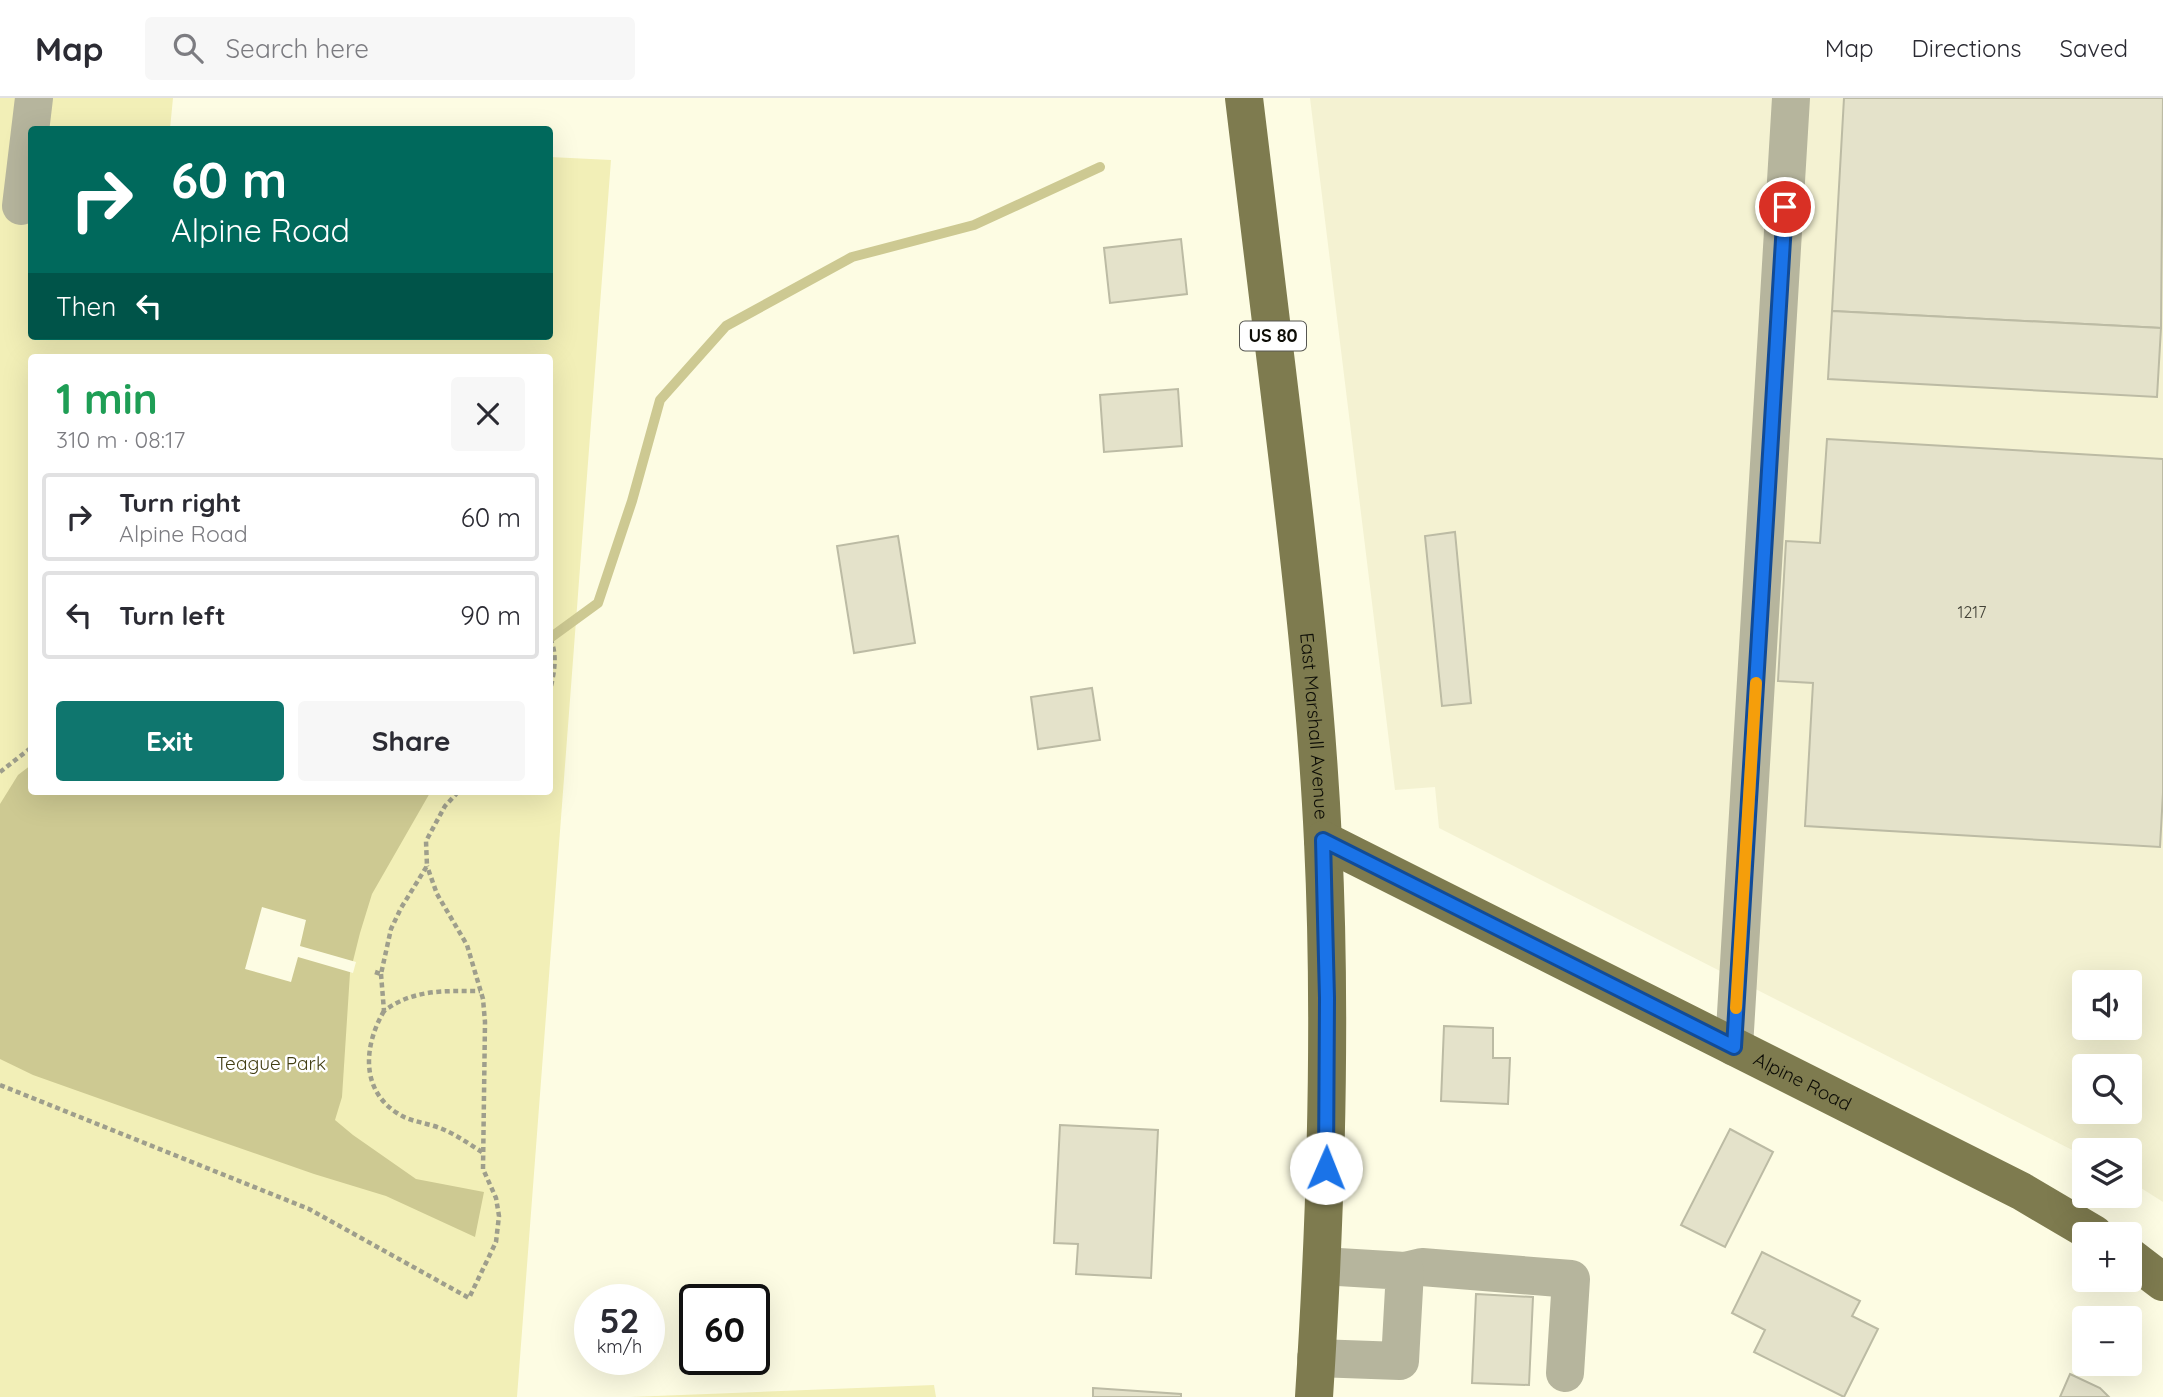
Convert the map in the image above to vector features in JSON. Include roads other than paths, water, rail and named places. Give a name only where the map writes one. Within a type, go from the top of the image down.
[{"type":"main road","name":"East Marshall Avenue","points":[[1244,98],[1301,574],[1315,710],[1323,840],[1327,1070],[1322,1266],[1314,1397]]},
{"type":"main road","name":"Alpine Road","points":[[1323,840],[2021,1191],[2074,1222]]},
{"type":"main road","points":[[2142,1266],[2163,1282]]},
{"type":"street","points":[[31,126],[34,98]]},
{"type":"street","points":[[1734,1047],[1791,98]]},
{"type":"street","points":[[22,206],[28,152]]},
{"type":"street","points":[[1322,1266],[1405,1271],[1422,1266],[1571,1279],[1565,1373]]},
{"type":"street","points":[[1316,1358],[1400,1361],[1405,1271]]},
{"type":"waterway","points":[[553,636],[598,603],[632,501],[660,400],[726,326],[852,257],[974,225],[1100,167]]},
{"type":"park label","name":"Teague Park","points":[[271,1063]]}]
